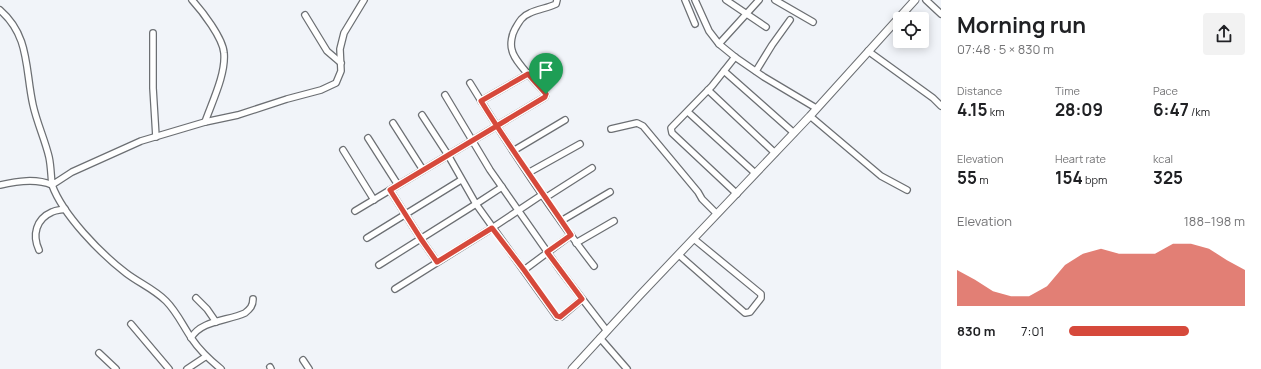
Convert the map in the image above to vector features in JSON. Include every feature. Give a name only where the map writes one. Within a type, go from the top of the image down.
[{"type":"street","points":[[192,0],[215,30],[224,52],[222,73],[205,122]]},
{"type":"street","points":[[52,185],[72,172],[117,151],[141,142],[205,122],[238,115],[321,90],[336,83],[341,71],[340,49],[344,33],[364,0]]},
{"type":"street","points":[[355,211],[448,156],[546,95],[538,83],[528,74],[511,49],[514,31],[519,21],[529,13],[556,4],[558,0]]},
{"type":"street","points":[[685,0],[695,24]]},
{"type":"street","points":[[695,0],[709,32],[719,44],[764,77],[816,108]]},
{"type":"street","points":[[726,0],[766,27]]},
{"type":"street","points":[[719,44],[759,0]]},
{"type":"street","points":[[775,0],[813,22]]},
{"type":"street","points":[[572,369],[606,331],[810,116],[915,0]]},
{"type":"street","points":[[926,0],[941,14]]},
{"type":"street","points":[[0,10],[7,16],[18,31],[26,55],[33,106],[50,159],[52,185],[65,209],[107,258],[165,300],[174,310],[191,338],[206,357],[221,369]]},
{"type":"street","points":[[305,15],[327,51],[341,63]]},
{"type":"street","points":[[756,71],[790,20]]},
{"type":"street","points":[[153,33],[153,88],[156,137]]},
{"type":"street","points":[[868,51],[933,98],[941,106]]},
{"type":"street","points":[[735,57],[708,90],[671,128],[672,133],[737,194]]},
{"type":"street","points":[[724,71],[794,133]]},
{"type":"street","points":[[481,101],[528,74]]},
{"type":"street","points":[[470,83],[528,174],[576,243],[594,266]]},
{"type":"street","points":[[708,90],[775,153]]},
{"type":"street","points":[[445,95],[502,187],[547,252],[606,331]]},
{"type":"street","points":[[688,112],[755,173]]},
{"type":"street","points":[[422,115],[492,228],[557,316],[561,316],[582,299]]},
{"type":"street","points":[[810,116],[881,176],[907,190]]},
{"type":"street","points":[[513,150],[565,120]]},
{"type":"street","points":[[393,123],[423,170]]},
{"type":"street","points":[[611,129],[637,124],[643,126],[698,192],[702,199],[717,214]]},
{"type":"street","points":[[368,138],[398,185]]},
{"type":"street","points":[[528,174],[580,144]]},
{"type":"street","points":[[343,150],[374,200]]},
{"type":"street","points":[[395,289],[519,210],[592,168]]},
{"type":"street","points":[[366,238],[461,180]]},
{"type":"street","points":[[0,185],[31,181],[46,182],[52,185]]},
{"type":"street","points":[[379,265],[502,187]]},
{"type":"street","points":[[390,190],[437,262]]},
{"type":"street","points":[[561,221],[610,192]]},
{"type":"street","points":[[39,250],[35,242],[35,233],[41,221],[52,212],[65,209]]},
{"type":"street","points":[[576,243],[614,222]]},
{"type":"street","points":[[524,270],[571,235]]},
{"type":"street","points":[[679,255],[745,312],[750,312],[761,298],[761,294],[694,238]]},
{"type":"street","points":[[196,298],[207,309],[216,322]]},
{"type":"street","points":[[191,338],[194,333],[202,327],[245,313],[250,309],[254,299]]},
{"type":"street","points":[[131,324],[169,369]]},
{"type":"street","points":[[600,338],[627,369]]},
{"type":"street","points":[[99,354],[116,369]]},
{"type":"street","points":[[187,369],[206,357]]},
{"type":"street","points":[[303,360],[309,369]]},
{"type":"route","points":[[546,94],[538,83],[528,74],[481,101],[496,126],[528,174],[571,235],[547,252],[582,299],[560,317],[557,316],[492,228],[437,262],[390,190],[448,156],[496,126],[545,97],[546,94]]}]
